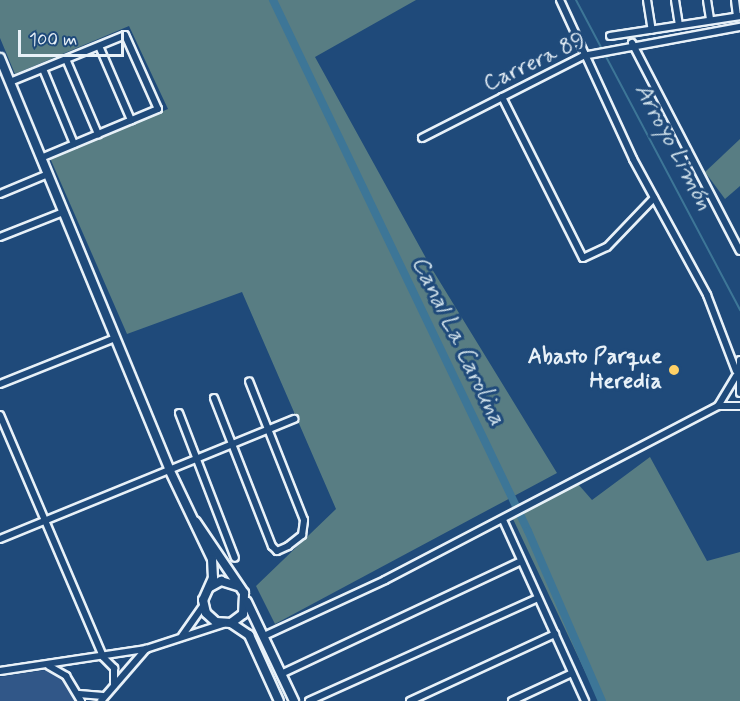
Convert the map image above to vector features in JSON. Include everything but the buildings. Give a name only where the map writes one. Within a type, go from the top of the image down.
[{"type":"street","points":[[560,0],[654,198],[707,295],[736,374],[740,393]]},
{"type":"street","points":[[647,0],[652,30]]},
{"type":"street","points":[[675,0],[679,26]]},
{"type":"street","points":[[707,0],[710,20]]},
{"type":"street","points":[[610,36],[739,16],[735,0]]},
{"type":"street","name":"Carrera 89","points":[[422,138],[586,56],[624,45],[740,27]]},
{"type":"street","points":[[10,82],[125,35],[158,109],[41,158]]},
{"type":"street","points":[[632,44],[740,251]]},
{"type":"street","points":[[99,46],[131,120]]},
{"type":"street","points":[[0,58],[169,469],[196,522],[214,567],[203,606],[182,637]]},
{"type":"street","points":[[66,59],[98,134]]},
{"type":"street","points":[[43,69],[74,144]]},
{"type":"street","points":[[502,97],[583,258],[607,247],[654,198]]},
{"type":"street","points":[[0,194],[48,174]]},
{"type":"street","points":[[0,237],[63,212]]},
{"type":"street","points":[[0,384],[115,338]]},
{"type":"street","points":[[717,406],[736,374],[740,360]]},
{"type":"street","points":[[214,398],[272,546],[282,549],[305,529],[270,431],[249,381]]},
{"type":"street","points":[[264,636],[507,518],[620,455],[717,406],[740,406]]},
{"type":"street","points":[[179,413],[235,558]]},
{"type":"street","points":[[0,415],[103,657],[114,668],[114,685]]},
{"type":"street","points":[[0,539],[169,469],[270,431],[294,419]]},
{"type":"street","points":[[507,518],[521,561],[585,701]]},
{"type":"street","points":[[196,522],[239,587],[294,701]]},
{"type":"street","points":[[281,674],[521,561]]},
{"type":"street","points":[[209,587],[221,581],[239,587]]},
{"type":"street","points":[[309,701],[538,598]]},
{"type":"street","points":[[0,671],[146,649],[227,623],[243,614],[246,600]]},
{"type":"street","points":[[203,606],[210,618],[227,623],[249,634],[279,701]]},
{"type":"street","points":[[410,701],[555,634]]},
{"type":"street","points":[[48,665],[78,693],[88,698],[103,698],[146,649]]},
{"type":"street","points":[[512,701],[572,673]]},
{"type":"street","points":[[78,693],[81,701]]},
{"type":"shaded area","points":[[46,670],[65,682],[75,701],[0,701],[0,677]]},
{"type":"green space","points":[[0,0],[416,0],[315,57],[432,269],[557,473],[275,624],[256,586],[336,509],[242,292],[127,334],[50,158],[168,109],[129,26],[15,74],[0,38]]},
{"type":"green space","points":[[740,139],[740,186],[725,199],[705,172]]},
{"type":"green space","points":[[650,457],[707,561],[740,552],[740,701],[599,701],[513,519],[578,484],[592,500]]},
{"type":"waterway","name":"Canal La Carolina","points":[[273,0],[528,531],[602,701]]},
{"type":"waterway","name":"Arroyo Limón","points":[[576,0],[740,310]]},
{"type":"place","name":"Abasto Parque Heredia","points":[[674,370]]}]
